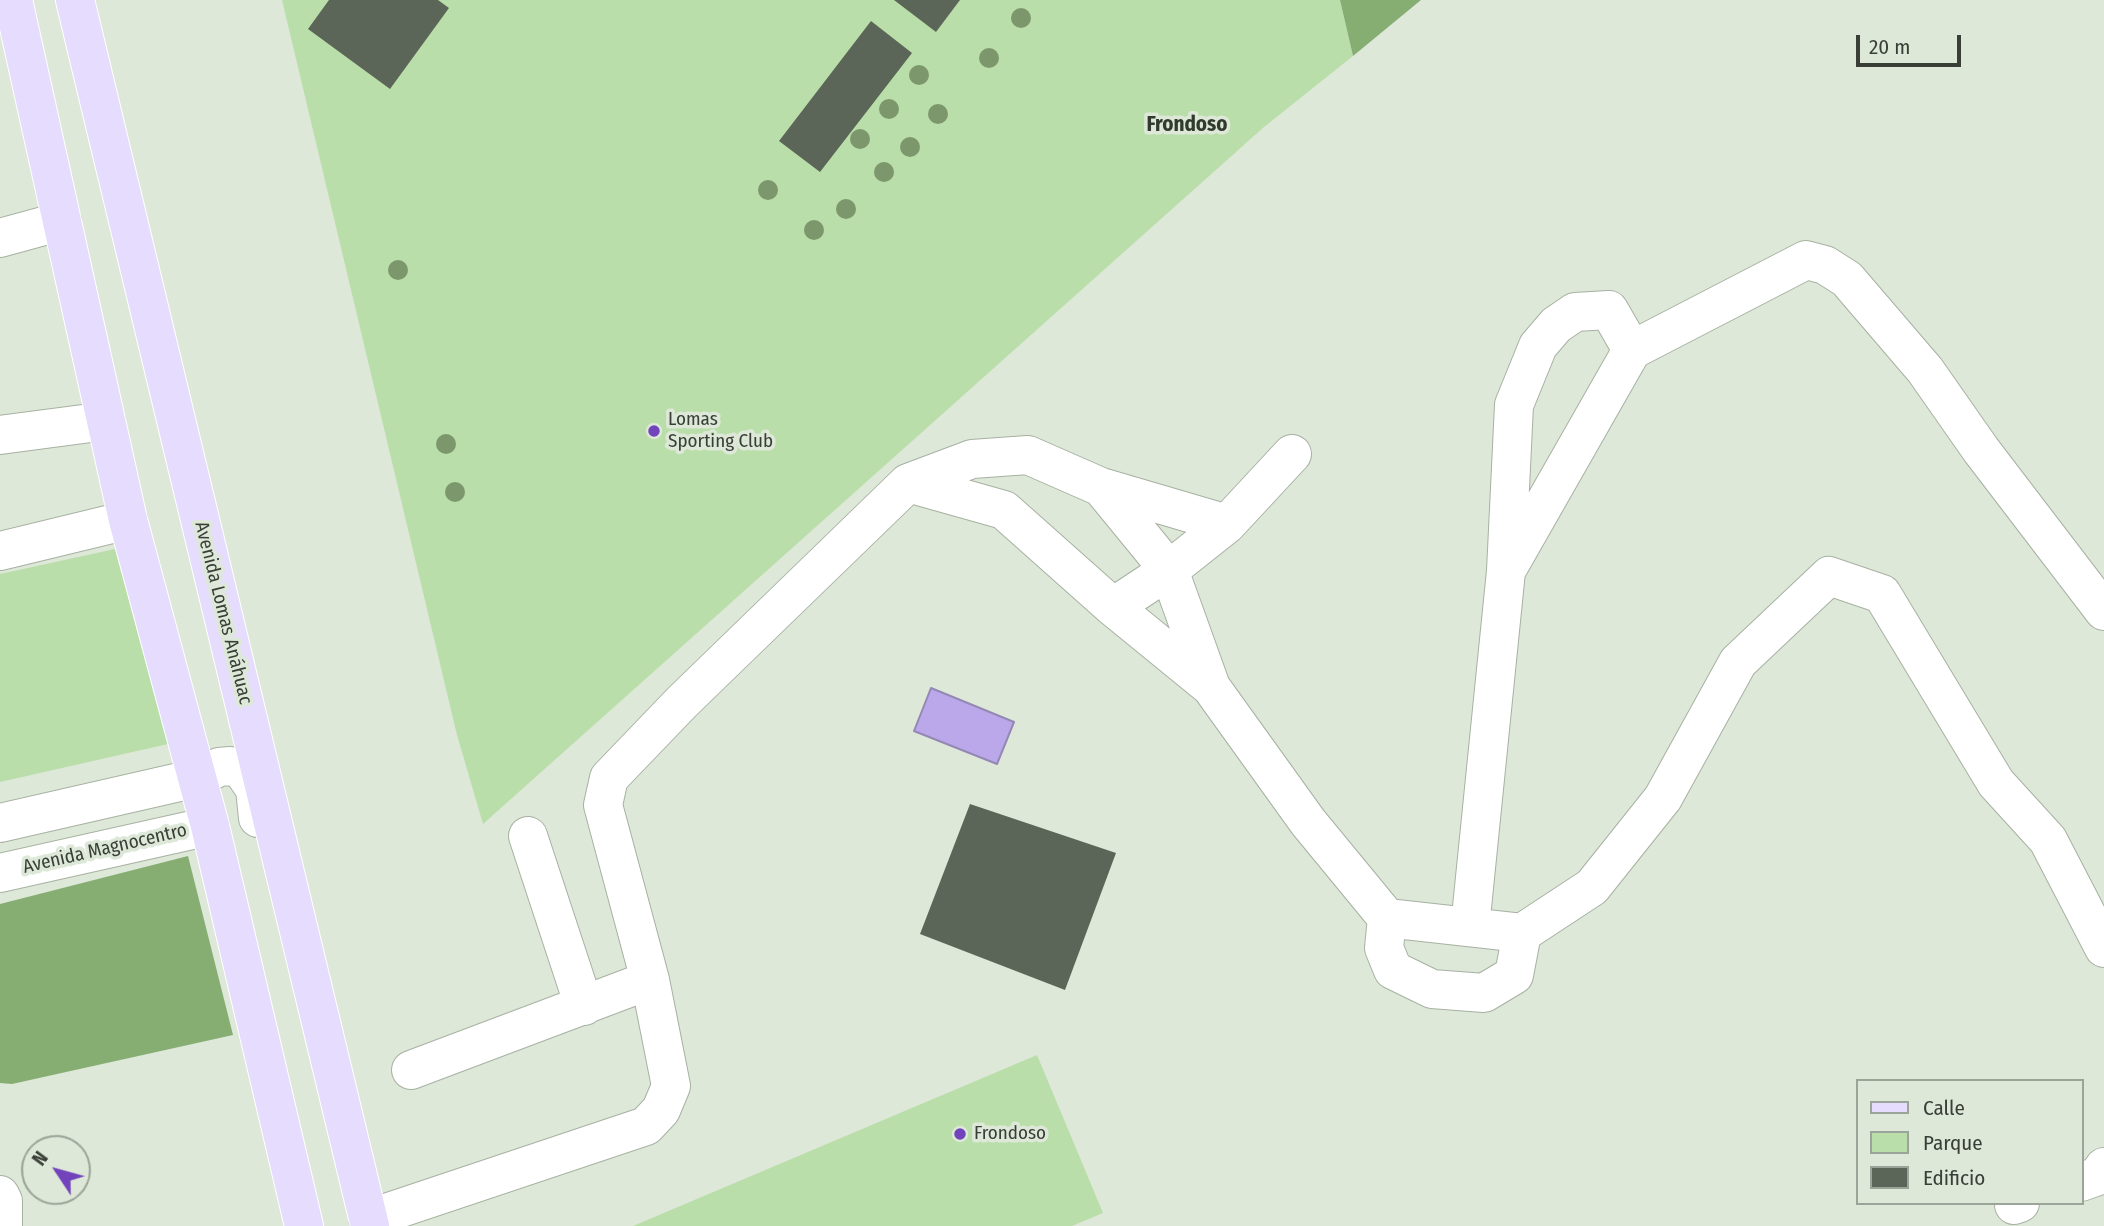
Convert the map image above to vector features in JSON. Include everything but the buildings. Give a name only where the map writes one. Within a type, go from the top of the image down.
[{"type":"main road","points":[[13,0],[128,520],[210,825],[304,1226]]},
{"type":"main road","name":"Avenida Lomas Anáhuac","points":[[75,0],[369,1222]]},
{"type":"street","points":[[0,238],[62,221]]},
{"type":"street","points":[[1506,571],[1632,350],[1806,260],[1825,265],[1847,279],[1926,370],[1981,450],[2104,611]]},
{"type":"street","points":[[1470,927],[1506,571],[1514,405],[1538,346],[1556,324],[1575,312],[1609,310],[1632,350]]},
{"type":"street","points":[[0,435],[106,421]]},
{"type":"street","points":[[1114,607],[1169,570],[1227,524],[1293,454]]},
{"type":"street","points":[[369,1222],[646,1126],[662,1110],[671,1086],[650,980],[603,805],[609,778],[701,684],[908,483],[972,459],[1028,455],[1101,487],[1227,524]]},
{"type":"street","points":[[1004,510],[1028,455]]},
{"type":"street","points":[[908,483],[1004,510],[1114,607],[1211,687],[1308,822],[1387,918],[1522,933],[1592,887],[1663,798],[1738,662],[1829,576],[1882,594],[1996,783],[2048,840],[2104,948]]},
{"type":"street","points":[[1101,487],[1169,570],[1211,687]]},
{"type":"street","points":[[0,551],[128,520]]},
{"type":"street","points":[[0,823],[197,778],[219,767],[242,770],[255,789],[263,857],[271,867],[286,871]]},
{"type":"street","name":"Avenida Magnocentro","points":[[0,873],[210,825]]},
{"type":"street","points":[[528,836],[584,1006]]},
{"type":"street","points":[[1387,918],[1384,948],[1393,970],[1432,989],[1484,993],[1514,975],[1522,933]]},
{"type":"street","points":[[411,1070],[650,980]]},
{"type":"street","points":[[2083,1181],[2098,1176],[2104,1167]]},
{"type":"street","points":[[0,1195],[3,1201],[3,1226]]},
{"type":"green space","name":"Lomas Sporting Club","points":[[282,0],[1340,0],[1353,56],[1264,127],[483,824],[457,735]]},
{"type":"green space","points":[[1340,0],[1421,0],[1353,56]]},
{"type":"green space","points":[[115,549],[168,744],[0,782],[0,574]]},
{"type":"green space","points":[[188,856],[233,1035],[12,1084],[0,1083],[0,904]]},
{"type":"green space","name":"Frondoso","points":[[1037,1055],[1103,1213],[1072,1226],[633,1226]]},
{"type":"shaded area","points":[[931,688],[1014,722],[997,764],[914,731]]},
{"type":"place","name":"Lomas Sporting Club","points":[[654,431]]},
{"type":"place","name":"Frondoso","points":[[960,1134]]},
{"type":"district","name":"Frondoso","points":[[1187,125]]}]
